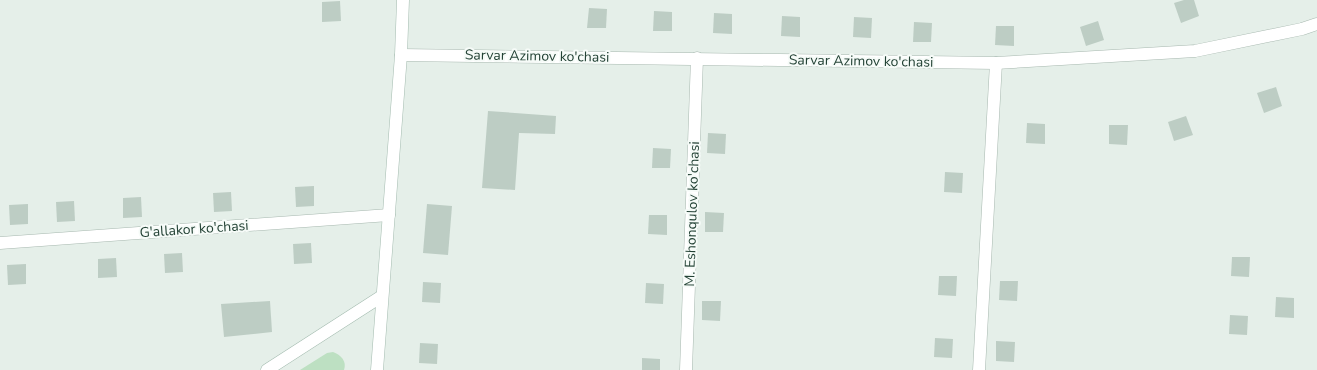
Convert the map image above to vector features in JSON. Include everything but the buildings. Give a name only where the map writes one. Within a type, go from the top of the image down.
[{"type":"street","points":[[375,368],[389,215],[401,55],[403,0]]},
{"type":"street","name":"Sarvar Azimov ko'chasi","points":[[401,55],[996,63],[1195,51],[1302,29],[1317,24]]},
{"type":"street","name":"M. Eshonqulov ko'chasi","points":[[686,370],[697,58]]},
{"type":"street","points":[[979,370],[996,63]]},
{"type":"street","name":"G'allakor ko'chasi","points":[[0,243],[389,215]]},
{"type":"street","points":[[267,370],[382,296]]},
{"type":"green space","points":[[333,352],[343,359],[345,364],[344,370],[300,370],[327,353]]}]
